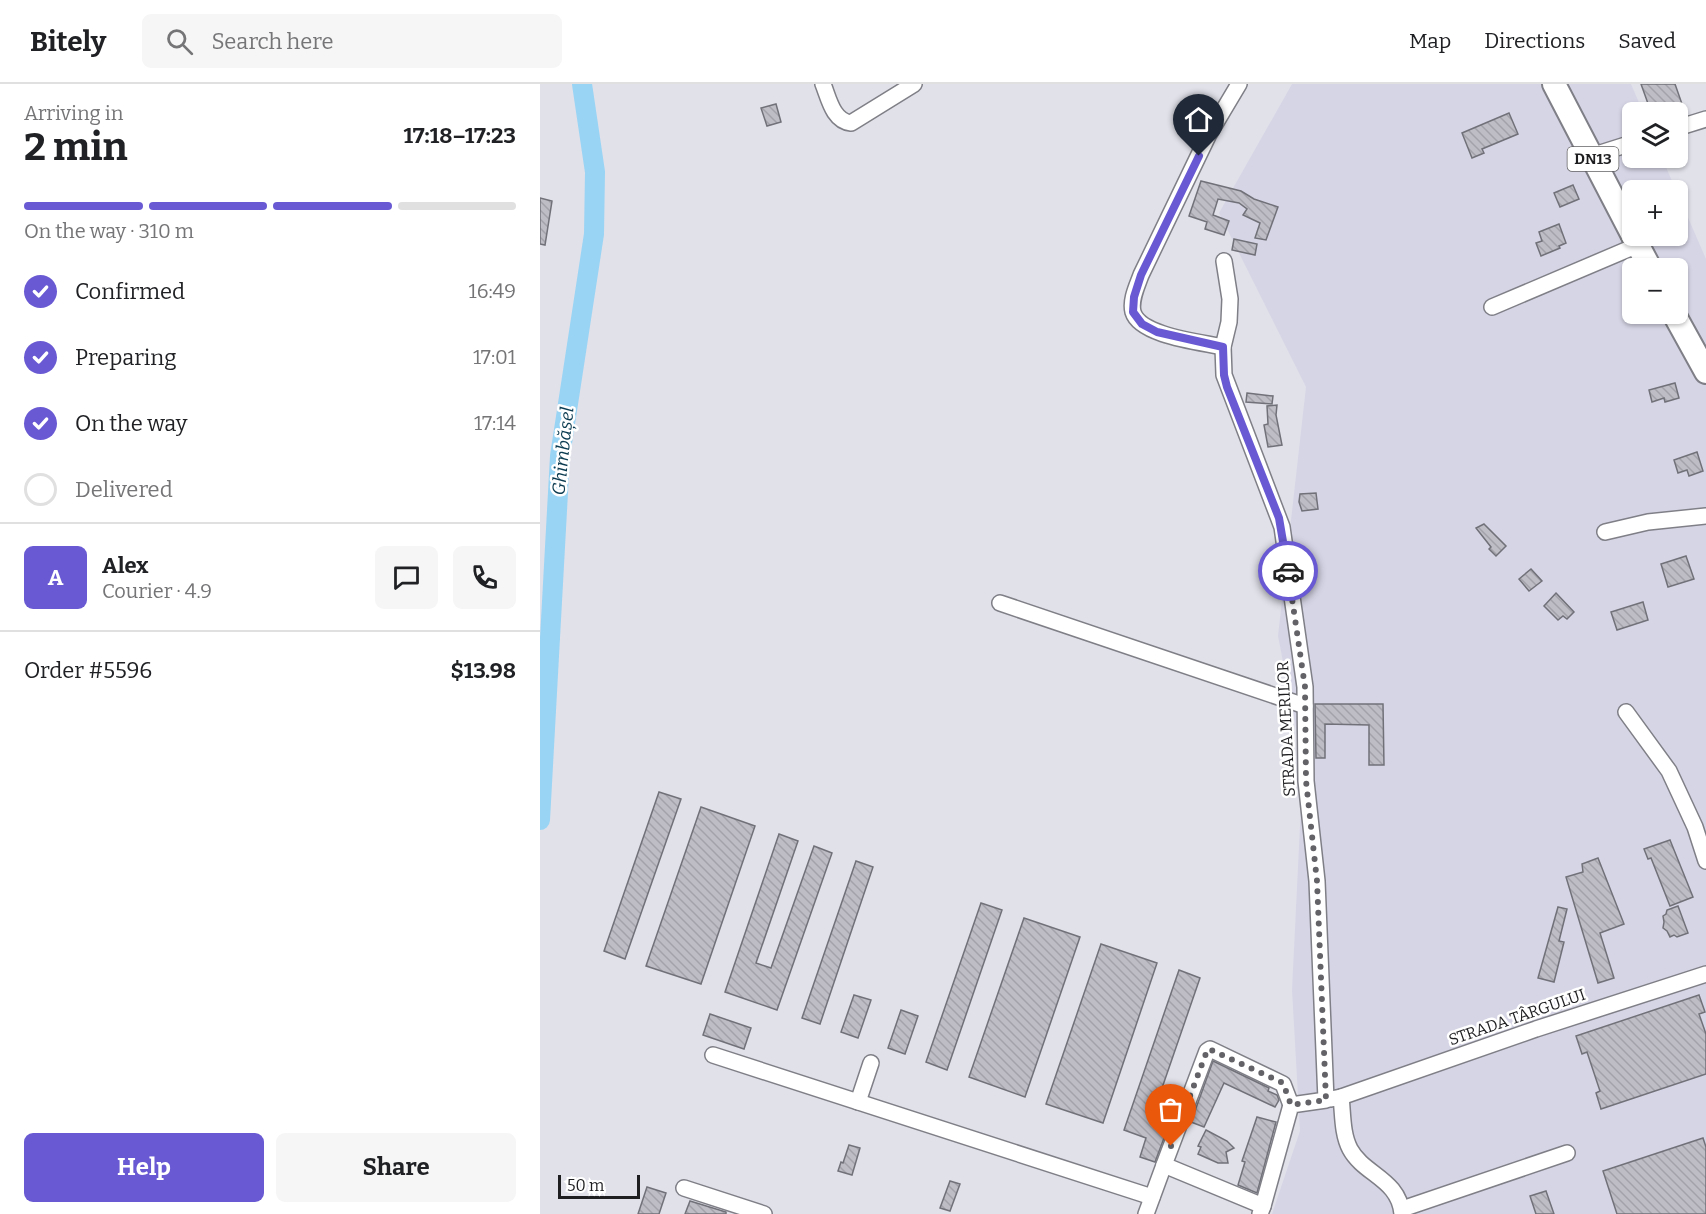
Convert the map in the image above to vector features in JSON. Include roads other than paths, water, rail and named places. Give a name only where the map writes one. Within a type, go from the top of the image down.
[{"type":"highway","name":"DN13","points":[[1554,84],[1622,215]]},
{"type":"highway","points":[[1680,324],[1706,372]]},
{"type":"street","points":[[823,84],[837,117],[843,122],[851,123],[914,84]]},
{"type":"street","points":[[1223,347],[1157,332],[1142,324],[1133,312],[1134,297],[1141,275],[1198,157],[1239,84]]},
{"type":"street","points":[[1688,125],[1706,119]]},
{"type":"street","points":[[1591,156],[1622,146]]},
{"type":"street","points":[[1492,307],[1622,244]]},
{"type":"street","name":"STRADA MERILOR","points":[[1224,261],[1230,299],[1229,321],[1223,347],[1224,375],[1282,527],[1305,687],[1306,781],[1317,881],[1326,1100]]},
{"type":"street","points":[[1605,532],[1648,522],[1706,516]]},
{"type":"street","points":[[1000,603],[1305,706]]},
{"type":"street","points":[[1626,712],[1669,771],[1695,827],[1706,861]]},
{"type":"street","name":"STRADA TÂRGULUI","points":[[1326,1100],[1341,1097],[1536,1029],[1706,974]]},
{"type":"street","points":[[1146,1214],[1152,1197],[1164,1165],[1207,1051],[1209,1049],[1283,1083],[1291,1105],[1262,1210],[1164,1165]]},
{"type":"street","points":[[713,1055],[1152,1197]]},
{"type":"street","points":[[858,1102],[871,1063]]},
{"type":"street","points":[[1341,1097],[1345,1137],[1351,1151],[1392,1188],[1402,1211],[1567,1153]]},
{"type":"street","points":[[1291,1105],[1326,1100]]},
{"type":"street","points":[[684,1188],[764,1214]]},
{"type":"waterway","name":"Ghimbășel","points":[[540,820],[560,456],[594,234],[595,172],[582,84]]}]
